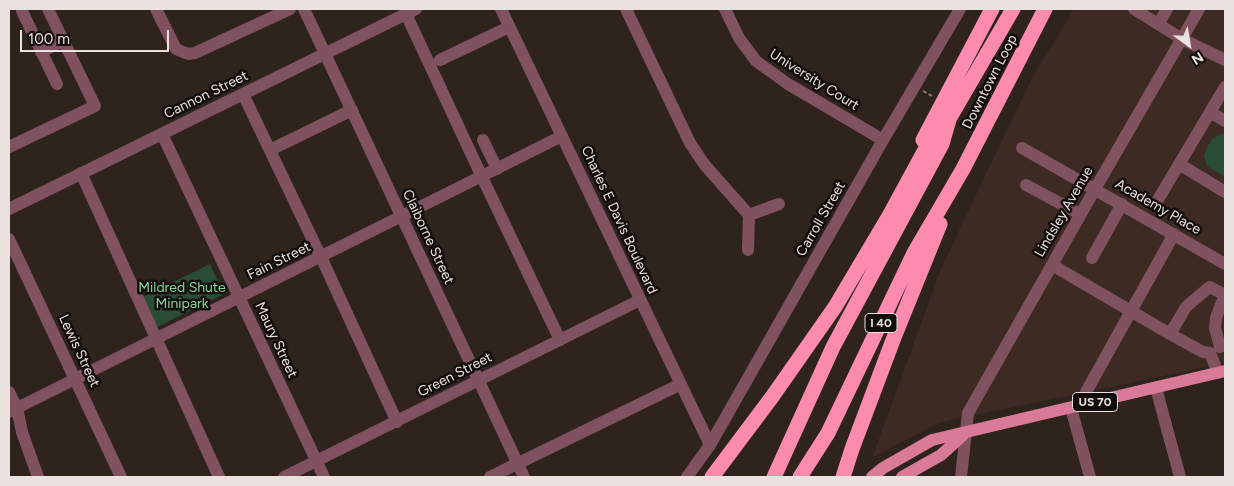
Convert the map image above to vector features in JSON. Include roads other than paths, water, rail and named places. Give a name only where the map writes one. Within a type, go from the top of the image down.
[{"type":"highway","points":[[889,216],[896,189],[992,9]]},
{"type":"highway","name":"Downtown Loop","points":[[949,119],[1012,9]]},
{"type":"highway","name":"Downtown Loop","points":[[963,169],[1045,9]]},
{"type":"highway","points":[[712,477],[772,397],[834,307],[889,216],[932,137],[949,119]]},
{"type":"highway","points":[[774,477],[833,347],[942,144],[949,119]]},
{"type":"highway","points":[[843,477],[893,340],[963,169]]},
{"type":"highway","name":"I 40","points":[[800,477],[828,433],[914,253],[963,169]]},
{"type":"main road","name":"US 70","points":[[872,477],[883,468],[932,440],[965,434],[1222,372]]},
{"type":"main road","name":"US 70","points":[[902,477],[941,455],[965,434]]},
{"type":"street","points":[[9,147],[94,106],[48,9]]},
{"type":"street","points":[[156,9],[176,50],[188,54],[196,54],[290,9]]},
{"type":"street","name":"Claiborne Street","points":[[304,9],[524,477]]},
{"type":"street","name":"Charles E Davis Boulevard","points":[[500,9],[710,445]]},
{"type":"street","points":[[626,9],[690,143],[704,164],[748,214],[748,250]]},
{"type":"street","name":"University Court","points":[[726,9],[739,38],[756,61],[788,84],[883,140]]},
{"type":"street","name":"Carroll Street","points":[[687,477],[710,445],[883,140],[960,9]]},
{"type":"street","points":[[1134,9],[1182,38],[1225,60]]},
{"type":"street","points":[[1159,23],[1167,9]]},
{"type":"street","name":"Lindsley Avenue","points":[[961,477],[968,413],[1094,189],[1199,9]]},
{"type":"street","points":[[22,11],[57,84]]},
{"type":"street","points":[[411,11],[482,177],[560,340]]},
{"type":"street","name":"Cannon Street","points":[[9,209],[411,11]]},
{"type":"street","points":[[440,60],[509,27]]},
{"type":"street","points":[[41,52],[63,41]]},
{"type":"street","points":[[1156,203],[1225,87]]},
{"type":"street","points":[[243,94],[397,422]]},
{"type":"street","points":[[270,150],[352,110]]},
{"type":"street","points":[[1210,112],[1225,121]]},
{"type":"street","name":"Maury Street","points":[[162,134],[324,477]]},
{"type":"street","name":"Fain Street","points":[[13,410],[562,136]]},
{"type":"street","points":[[483,140],[497,169]]},
{"type":"street","name":"Academy Place","points":[[1022,148],[1225,264]]},
{"type":"street","points":[[1179,164],[1225,192]]},
{"type":"street","points":[[81,174],[220,477]]},
{"type":"street","points":[[1026,185],[1080,214]]},
{"type":"street","points":[[748,214],[779,204]]},
{"type":"street","points":[[1092,258],[1122,204]]},
{"type":"street","points":[[1089,404],[1086,392],[1174,234]]},
{"type":"street","name":"Lewis Street","points":[[9,238],[121,477]]},
{"type":"street","points":[[1052,265],[1170,334],[1203,352],[1210,353],[1222,372]]},
{"type":"street","points":[[1170,334],[1191,301],[1210,287],[1225,295],[1216,318],[1215,328],[1220,347]]},
{"type":"street","name":"Green Street","points":[[284,477],[640,300]]},
{"type":"street","points":[[490,477],[680,384]]},
{"type":"street","points":[[1156,388],[1180,477]]},
{"type":"street","points":[[9,392],[13,410],[38,477]]},
{"type":"street","points":[[1071,408],[1090,477]]},
{"type":"park label","name":"Mildred Shute Minipark","points":[[182,296]]}]
